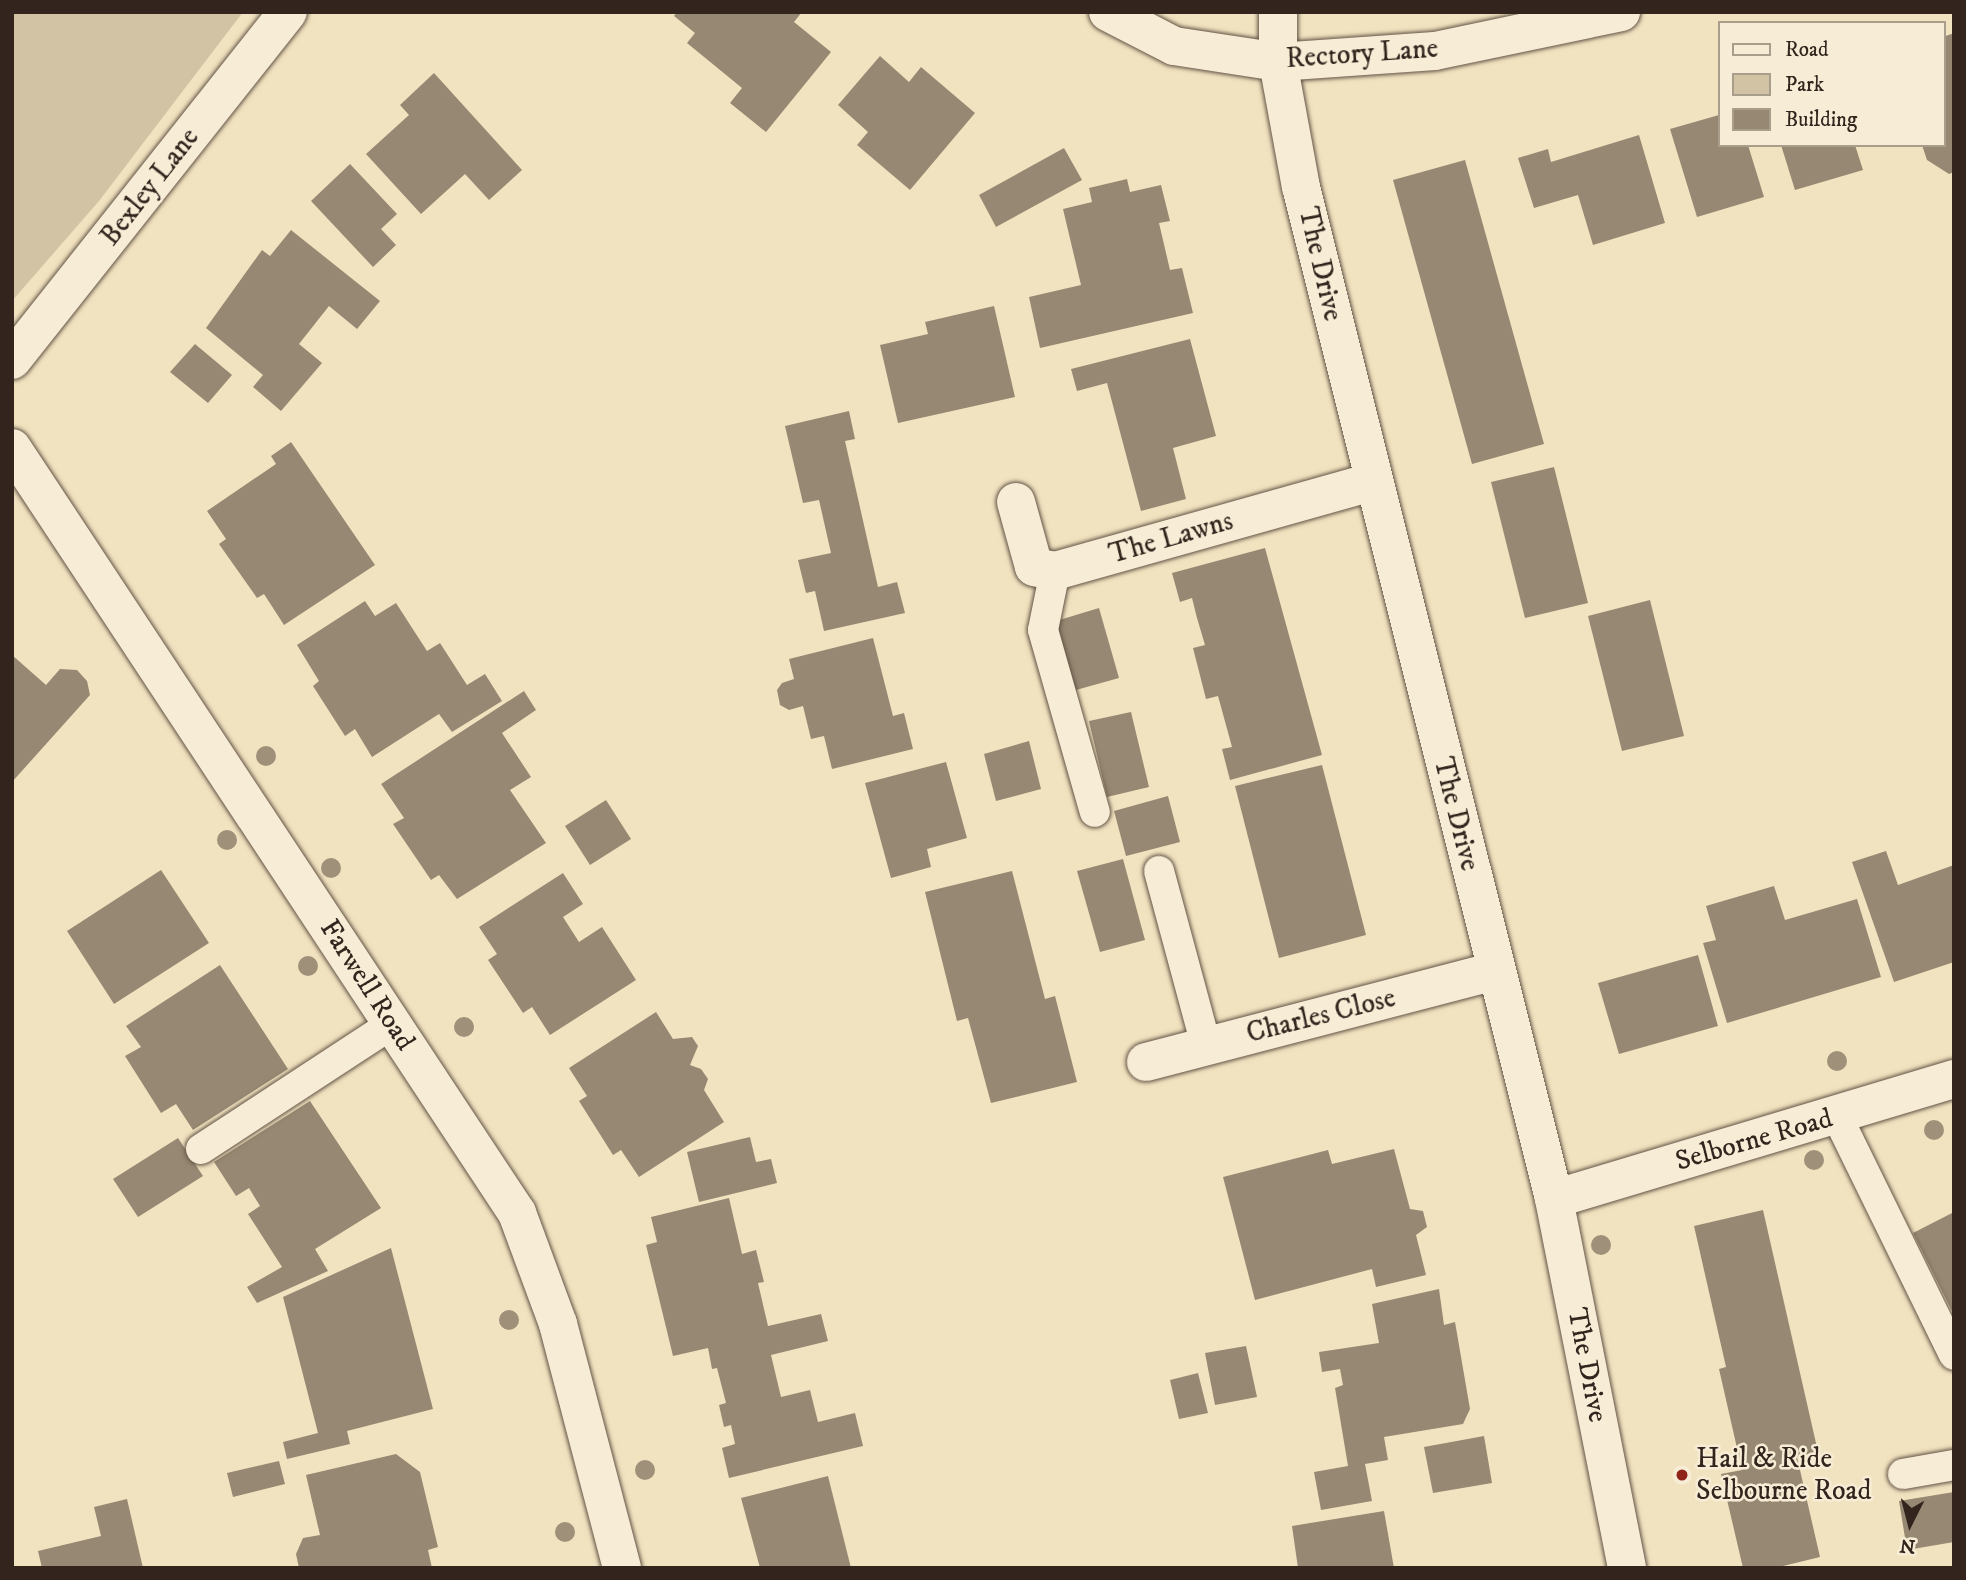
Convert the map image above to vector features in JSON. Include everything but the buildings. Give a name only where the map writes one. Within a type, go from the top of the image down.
[{"type":"street","name":"Bexley Lane","points":[[12,360],[288,12]]},
{"type":"street","name":"Rectory Lane","points":[[1108,12],[1174,46],[1278,62],[1435,51],[1621,12]]},
{"type":"street","name":"The Drive","points":[[1278,12],[1278,62],[1301,187],[1372,482],[1554,1199],[1627,1568]]},
{"type":"street","name":"Farwell Road","points":[[12,447],[517,1213],[558,1324],[622,1568]]},
{"type":"street","name":"The Lawns","points":[[1055,571],[1372,482]]},
{"type":"street","points":[[1017,502],[1034,567],[1055,571]]},
{"type":"street","name":"Charles Close","points":[[1146,1062],[1496,971]]},
{"type":"street","name":"Selborne Road","points":[[1554,1199],[1954,1079]]},
{"type":"lane","points":[[1055,571],[1044,630],[1095,812]]},
{"type":"lane","points":[[1158,871],[1206,1045]]},
{"type":"lane","points":[[201,1149],[392,1024]]},
{"type":"lane","points":[[1837,1116],[1954,1354]]},
{"type":"lane","points":[[1903,1475],[1954,1465]]},
{"type":"green space","points":[[12,12],[243,12],[99,201],[12,301]]},
{"type":"place","name":"Hail & Ride Selbourne Road","points":[[1682,1475]]}]
